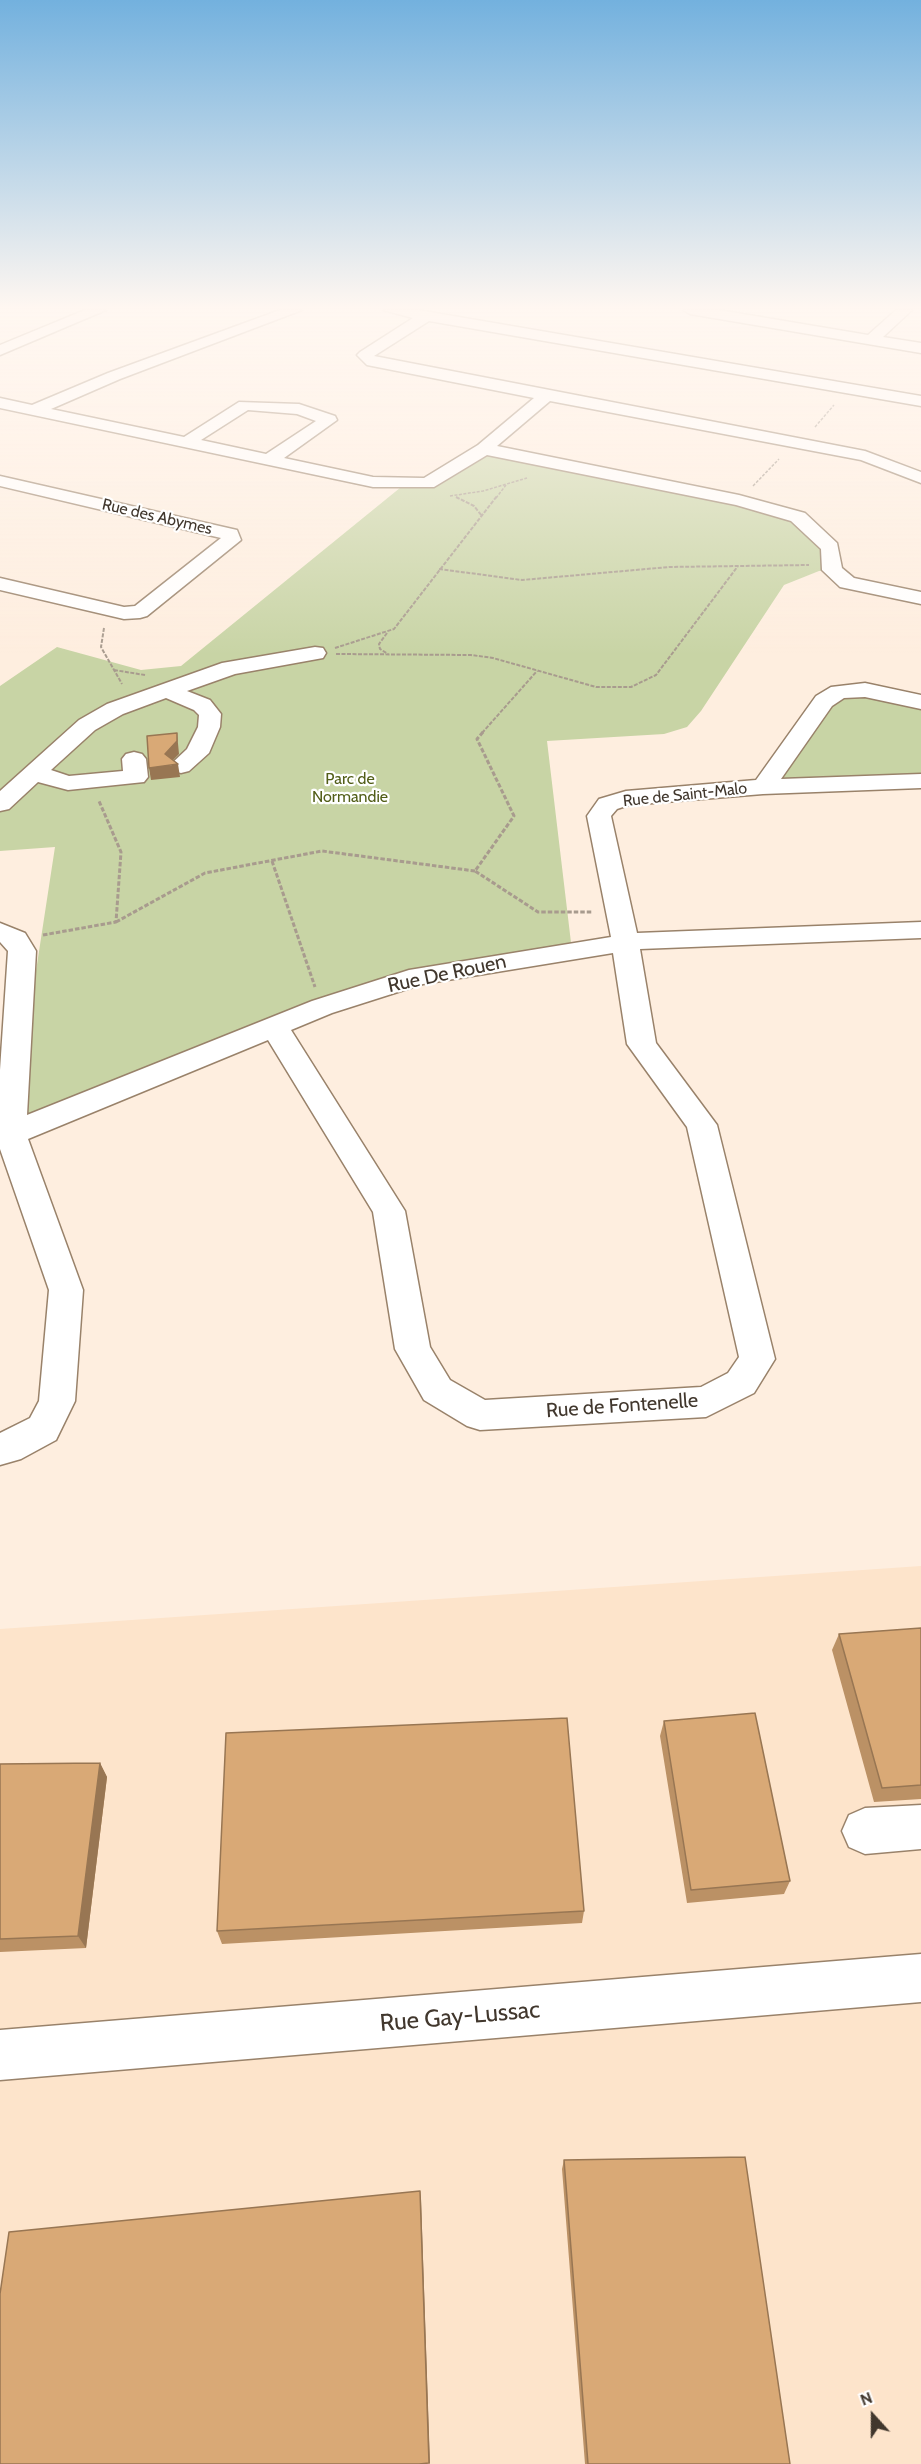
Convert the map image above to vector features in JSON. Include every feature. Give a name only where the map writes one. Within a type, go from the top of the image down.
[{"type":"street","points":[[104,425],[184,444],[270,459],[373,482],[428,483],[484,449],[512,425]]},
{"type":"street","points":[[184,444],[214,425]]},
{"type":"street","points":[[270,459],[321,425]]},
{"type":"street","points":[[708,425],[865,456],[921,478]]},
{"type":"street","points":[[484,449],[739,500],[798,517],[830,547],[832,570],[847,583],[921,598]]},
{"type":"street","name":"Rue des Abymes","points":[[0,481],[230,534],[231,540],[140,612],[124,614],[0,584]]},
{"type":"street","points":[[10,604],[29,591]]},
{"type":"street","points":[[0,804],[87,725],[132,702],[230,668],[315,653]]},
{"type":"street","points":[[166,690],[202,705],[210,714],[209,727],[196,753],[181,766]]},
{"type":"street","name":"Rue de Saint-Malo","points":[[763,787],[824,701],[839,692],[865,690],[921,702]]},
{"type":"street","points":[[37,770],[53,781],[91,781],[136,777],[134,759]]},
{"type":"street","name":"Rue de Saint-Malo","points":[[623,928],[598,816],[608,804],[626,798],[763,787],[921,781]]},
{"type":"street","name":"Rue De Rouen","points":[[6,1136],[322,1007],[419,976],[623,928],[918,937]]},
{"type":"street","name":"Rue de Fontenelle","points":[[274,1026],[388,1211],[413,1350],[437,1390],[480,1415],[706,1402],[741,1383],[757,1359],[702,1125],[642,1044],[623,928]]},
{"type":"street","points":[[0,1449],[8,1448],[43,1429],[57,1401],[66,1290],[6,1136],[22,951],[8,935]]},
{"type":"street","points":[[865,1831],[921,1827]]},
{"type":"street","name":"Rue Gay-Lussac","points":[[0,2055],[921,1978]]},
{"type":"path","points":[[739,500],[814,425]]},
{"type":"path","points":[[482,516],[466,500],[449,496],[474,493],[536,477]]},
{"type":"path","points":[[393,655],[380,650],[379,644],[506,484]]},
{"type":"path","points":[[439,569],[522,580],[669,567],[831,565]]},
{"type":"path","points":[[315,653],[471,655],[493,658],[579,683],[609,688],[631,687],[656,675],[738,566]]},
{"type":"path","points":[[108,610],[100,646],[132,702]]},
{"type":"path","points":[[315,653],[390,631]]},
{"type":"path","points":[[475,871],[514,816],[477,739],[537,671]]},
{"type":"path","points":[[91,781],[121,852],[116,922]]},
{"type":"path","points":[[8,935],[116,922],[205,873],[322,852],[475,871],[538,912],[623,928]]},
{"type":"path","points":[[272,861],[322,1007]]},
{"type":"shaded area","points":[[921,1566],[921,2464],[0,2464],[0,1629]]},
{"type":"green space","name":"Parc de Normandie","points":[[484,449],[798,517],[830,547],[832,570],[819,571],[784,585],[701,711],[687,727],[664,734],[547,741],[572,951],[419,976],[11,1134],[55,847],[0,851],[0,686],[57,647],[141,670],[181,666],[406,483],[428,483]]},
{"type":"green space","points":[[839,692],[921,702],[921,781],[763,787]]},
{"type":"building","points":[[177,733],[177,741],[165,754],[178,764],[149,768],[147,736]]},
{"type":"building","points":[[921,1628],[921,1785],[882,1788],[839,1634]]},
{"type":"building","points":[[755,1713],[790,1881],[691,1890],[664,1721]]},
{"type":"building","points":[[567,1718],[584,1911],[217,1931],[226,1733]]},
{"type":"building","points":[[100,1763],[78,1936],[0,1939],[0,1764]]},
{"type":"building","points":[[745,2157],[790,2464],[588,2464],[564,2160]]},
{"type":"building","points":[[420,2191],[429,2463],[0,2464],[0,2294],[9,2232]]}]
